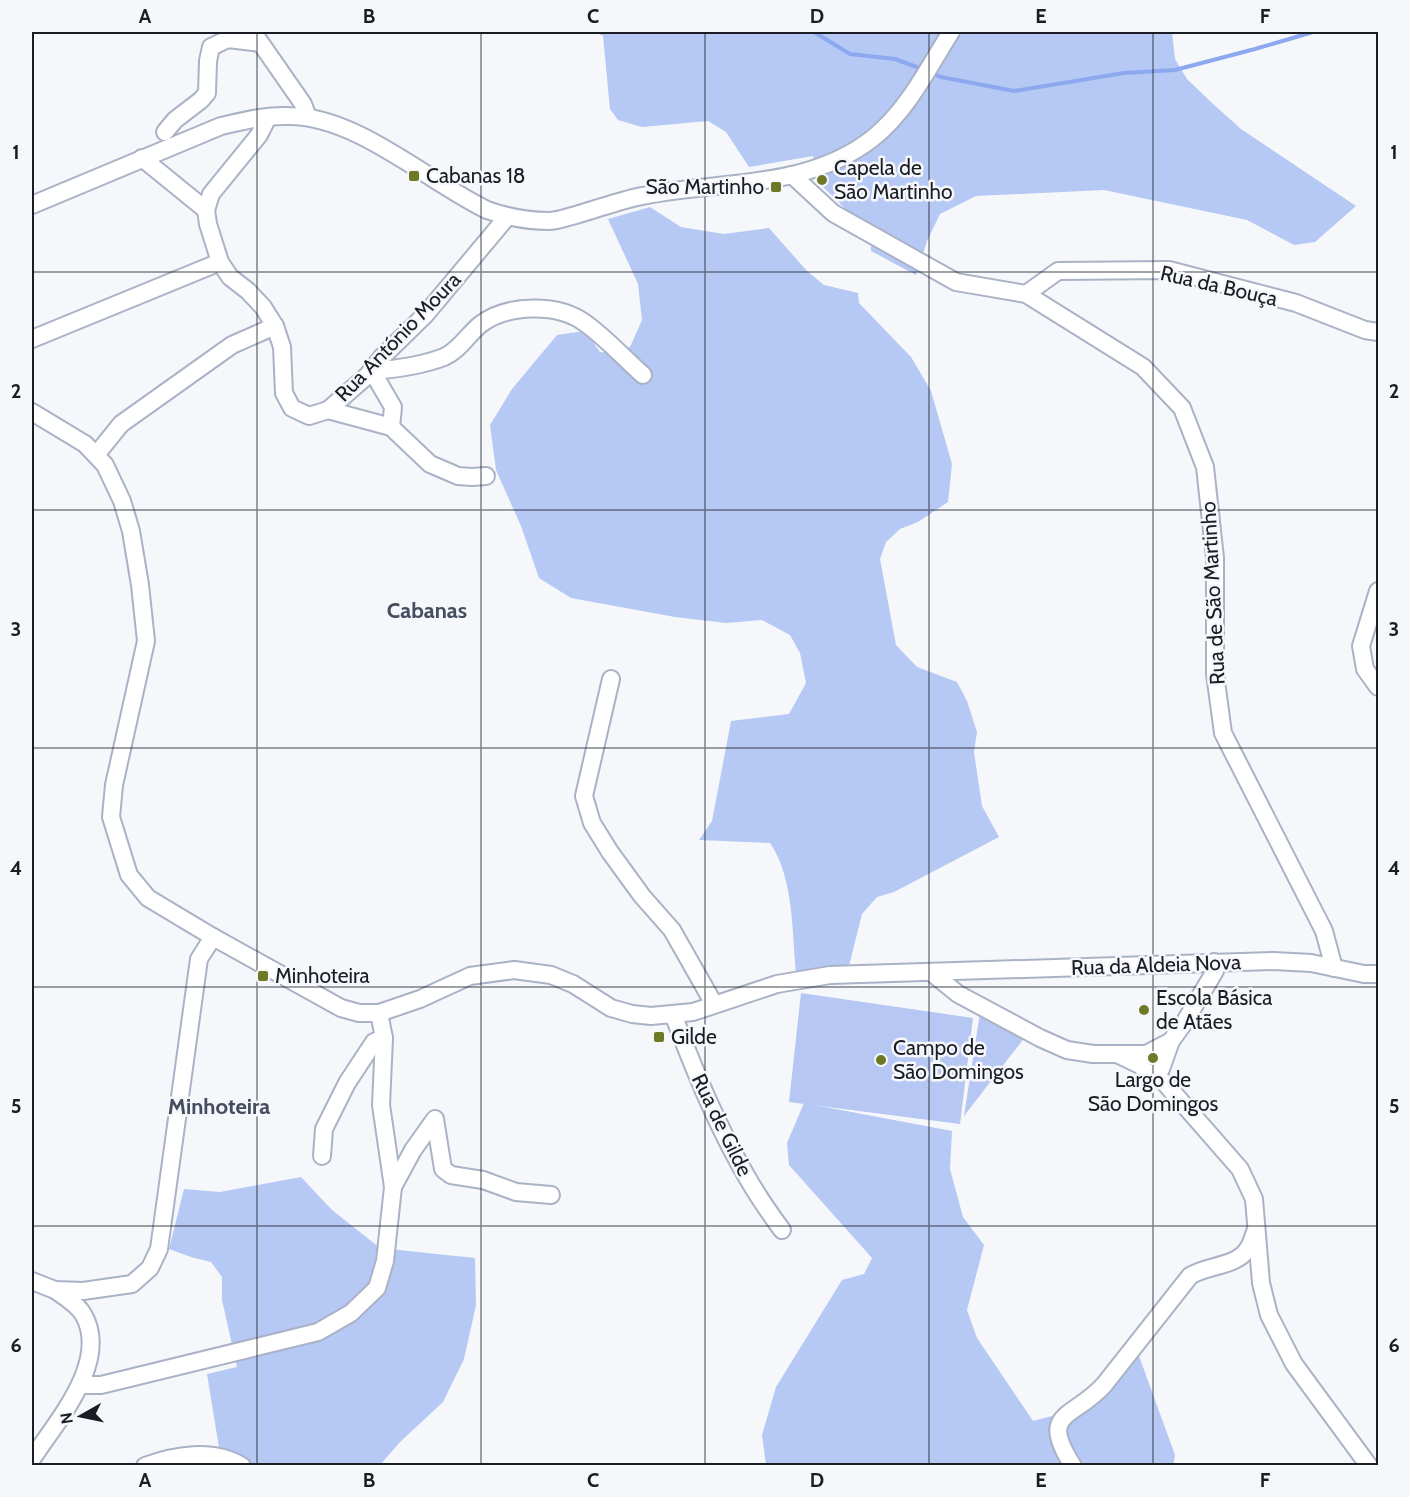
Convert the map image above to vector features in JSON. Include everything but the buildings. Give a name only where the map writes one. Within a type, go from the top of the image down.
[{"type":"street","points":[[32,205],[221,126],[268,117],[308,117],[349,130],[473,203],[507,217],[552,222],[637,197],[706,186],[753,183],[816,169],[837,160],[873,138],[907,103],[951,32]]},
{"type":"street","points":[[165,132],[175,120],[207,93],[211,47],[228,39],[256,37],[303,104],[308,117]]},
{"type":"street","points":[[96,455],[121,424],[232,345],[275,326],[263,307],[230,277],[220,262],[206,210],[211,194],[259,135],[268,117]]},
{"type":"street","points":[[142,158],[206,210]]},
{"type":"street","name":"Rua de São Martinho","points":[[792,175],[834,213],[956,282],[1026,294],[1143,367],[1182,408],[1205,467],[1215,558],[1215,674],[1223,733],[1324,931],[1334,968]]},
{"type":"street","name":"Rua António Moura","points":[[275,326],[282,347],[284,393],[292,408],[309,416],[328,410],[372,370],[425,315],[507,217]]},
{"type":"street","points":[[32,339],[220,262]]},
{"type":"street","name":"Rua da Bouça","points":[[1026,294],[1058,271],[1169,270],[1296,303],[1365,330],[1378,332]]},
{"type":"street","points":[[391,427],[393,407],[372,370],[399,369],[445,356],[460,346],[481,324],[501,313],[536,307],[566,314],[584,322],[643,375]]},
{"type":"street","points":[[328,410],[391,427],[430,464],[458,476],[486,476]]},
{"type":"street","points":[[32,412],[74,436],[105,465],[122,501],[131,531],[141,585],[146,640],[114,785],[111,817],[129,875],[148,898],[341,1008],[359,1013],[379,1013],[420,999],[470,976],[514,970],[551,975],[573,984],[612,1008],[632,1014],[651,1016],[673,1014]]},
{"type":"street","points":[[1378,591],[1361,646],[1365,669],[1378,687]]},
{"type":"street","points":[[611,679],[584,796],[592,823],[642,896],[672,930],[714,1004]]},
{"type":"street","points":[[55,1290],[82,1291],[132,1284],[150,1268],[159,1249],[199,959],[213,937]]},
{"type":"street","name":"Rua da Aldeia Nova","points":[[673,1014],[693,1012],[777,984],[830,975],[1297,961],[1378,974]]},
{"type":"street","points":[[1154,1065],[1184,1023],[1210,980],[1215,971],[1214,962]]},
{"type":"street","points":[[932,973],[958,994],[1067,1050],[1119,1055],[1154,1065],[1240,1169],[1254,1199],[1263,1294],[1269,1315],[1307,1383],[1369,1466]]},
{"type":"street","points":[[81,1385],[101,1385],[318,1332],[351,1313],[378,1288],[385,1260],[393,1187],[381,1105],[384,1038],[379,1013]]},
{"type":"street","name":"Rua de Gilde","points":[[673,1014],[698,1079],[729,1142],[750,1183],[782,1230]]},
{"type":"street","points":[[322,1156],[324,1129],[347,1083],[374,1042],[384,1038]]},
{"type":"street","points":[[393,1187],[413,1150],[435,1119],[443,1169],[451,1175],[483,1180],[516,1192],[551,1195]]},
{"type":"street","points":[[1073,1466],[1058,1439],[1057,1432],[1061,1420],[1093,1398],[1190,1276],[1200,1269],[1232,1261],[1247,1251],[1256,1230]]},
{"type":"street","points":[[32,1281],[55,1290],[72,1302],[83,1314],[89,1334],[90,1356],[81,1385],[32,1459]]},
{"type":"street","points":[[145,1466],[181,1456],[199,1455],[219,1458],[242,1466]]},
{"type":"shaded area","points":[[596,32],[1172,32],[1175,59],[1187,79],[1212,103],[1241,129],[1356,206],[1315,242],[1294,245],[1247,220],[1104,190],[976,196],[940,214],[927,241],[916,275],[871,251],[871,234],[820,184],[813,156],[749,167],[726,132],[708,121],[642,127],[618,120],[610,109],[603,36]]},
{"type":"shaded area","points":[[650,207],[681,227],[724,234],[769,228],[807,271],[824,285],[858,293],[859,303],[911,357],[931,391],[952,464],[948,502],[918,522],[900,529],[886,542],[880,559],[896,645],[917,667],[957,682],[967,701],[977,732],[974,752],[982,806],[999,837],[894,892],[877,897],[862,914],[849,966],[796,975],[788,889],[784,872],[770,843],[699,840],[712,821],[731,721],[789,714],[806,683],[800,653],[790,635],[762,620],[726,623],[675,617],[571,598],[539,578],[521,526],[496,470],[490,425],[512,389],[557,335],[585,331],[600,352],[624,353],[631,345],[642,320],[638,284],[608,219]]},
{"type":"shaded area","name":"Campo de São Domingos","points":[[801,993],[973,1018],[960,1124],[789,1102]]},
{"type":"shaded area","points":[[980,1013],[1025,1037],[964,1116]]},
{"type":"shaded area","points":[[804,1103],[952,1131],[950,1169],[963,1217],[984,1245],[967,1310],[977,1338],[1033,1421],[1071,1411],[1135,1345],[1175,1455],[1173,1466],[766,1465],[762,1435],[776,1387],[842,1280],[864,1274],[872,1258],[789,1165],[787,1143]]},
{"type":"shaded area","points":[[301,1177],[332,1210],[380,1248],[475,1258],[476,1305],[464,1359],[443,1402],[400,1442],[380,1465],[250,1466],[221,1460],[207,1374],[237,1367],[222,1300],[222,1277],[211,1262],[169,1249],[184,1189],[220,1192]]},
{"type":"waterway","points":[[814,32],[850,54],[895,59],[922,69]]},
{"type":"waterway","points":[[932,73],[941,77],[1014,91],[1124,73],[1175,70],[1313,32]]},
{"type":"place","name":"Cabanas 18","points":[[414,176]]},
{"type":"place","name":"Capela de São Martinho","points":[[822,180]]},
{"type":"place","name":"São Martinho","points":[[776,187]]},
{"type":"place","name":"Minhoteira","points":[[263,976]]},
{"type":"place","name":"Escola Básica de Atães","points":[[1144,1010]]},
{"type":"place","name":"Gilde","points":[[659,1037]]},
{"type":"place","name":"Largo de São Domingos","points":[[1153,1058]]},
{"type":"place","name":"Campo de São Domingos","points":[[881,1060]]},
{"type":"district","name":"Cabanas","points":[[427,610]]},
{"type":"district","name":"Minhoteira","points":[[219,1106]]}]
